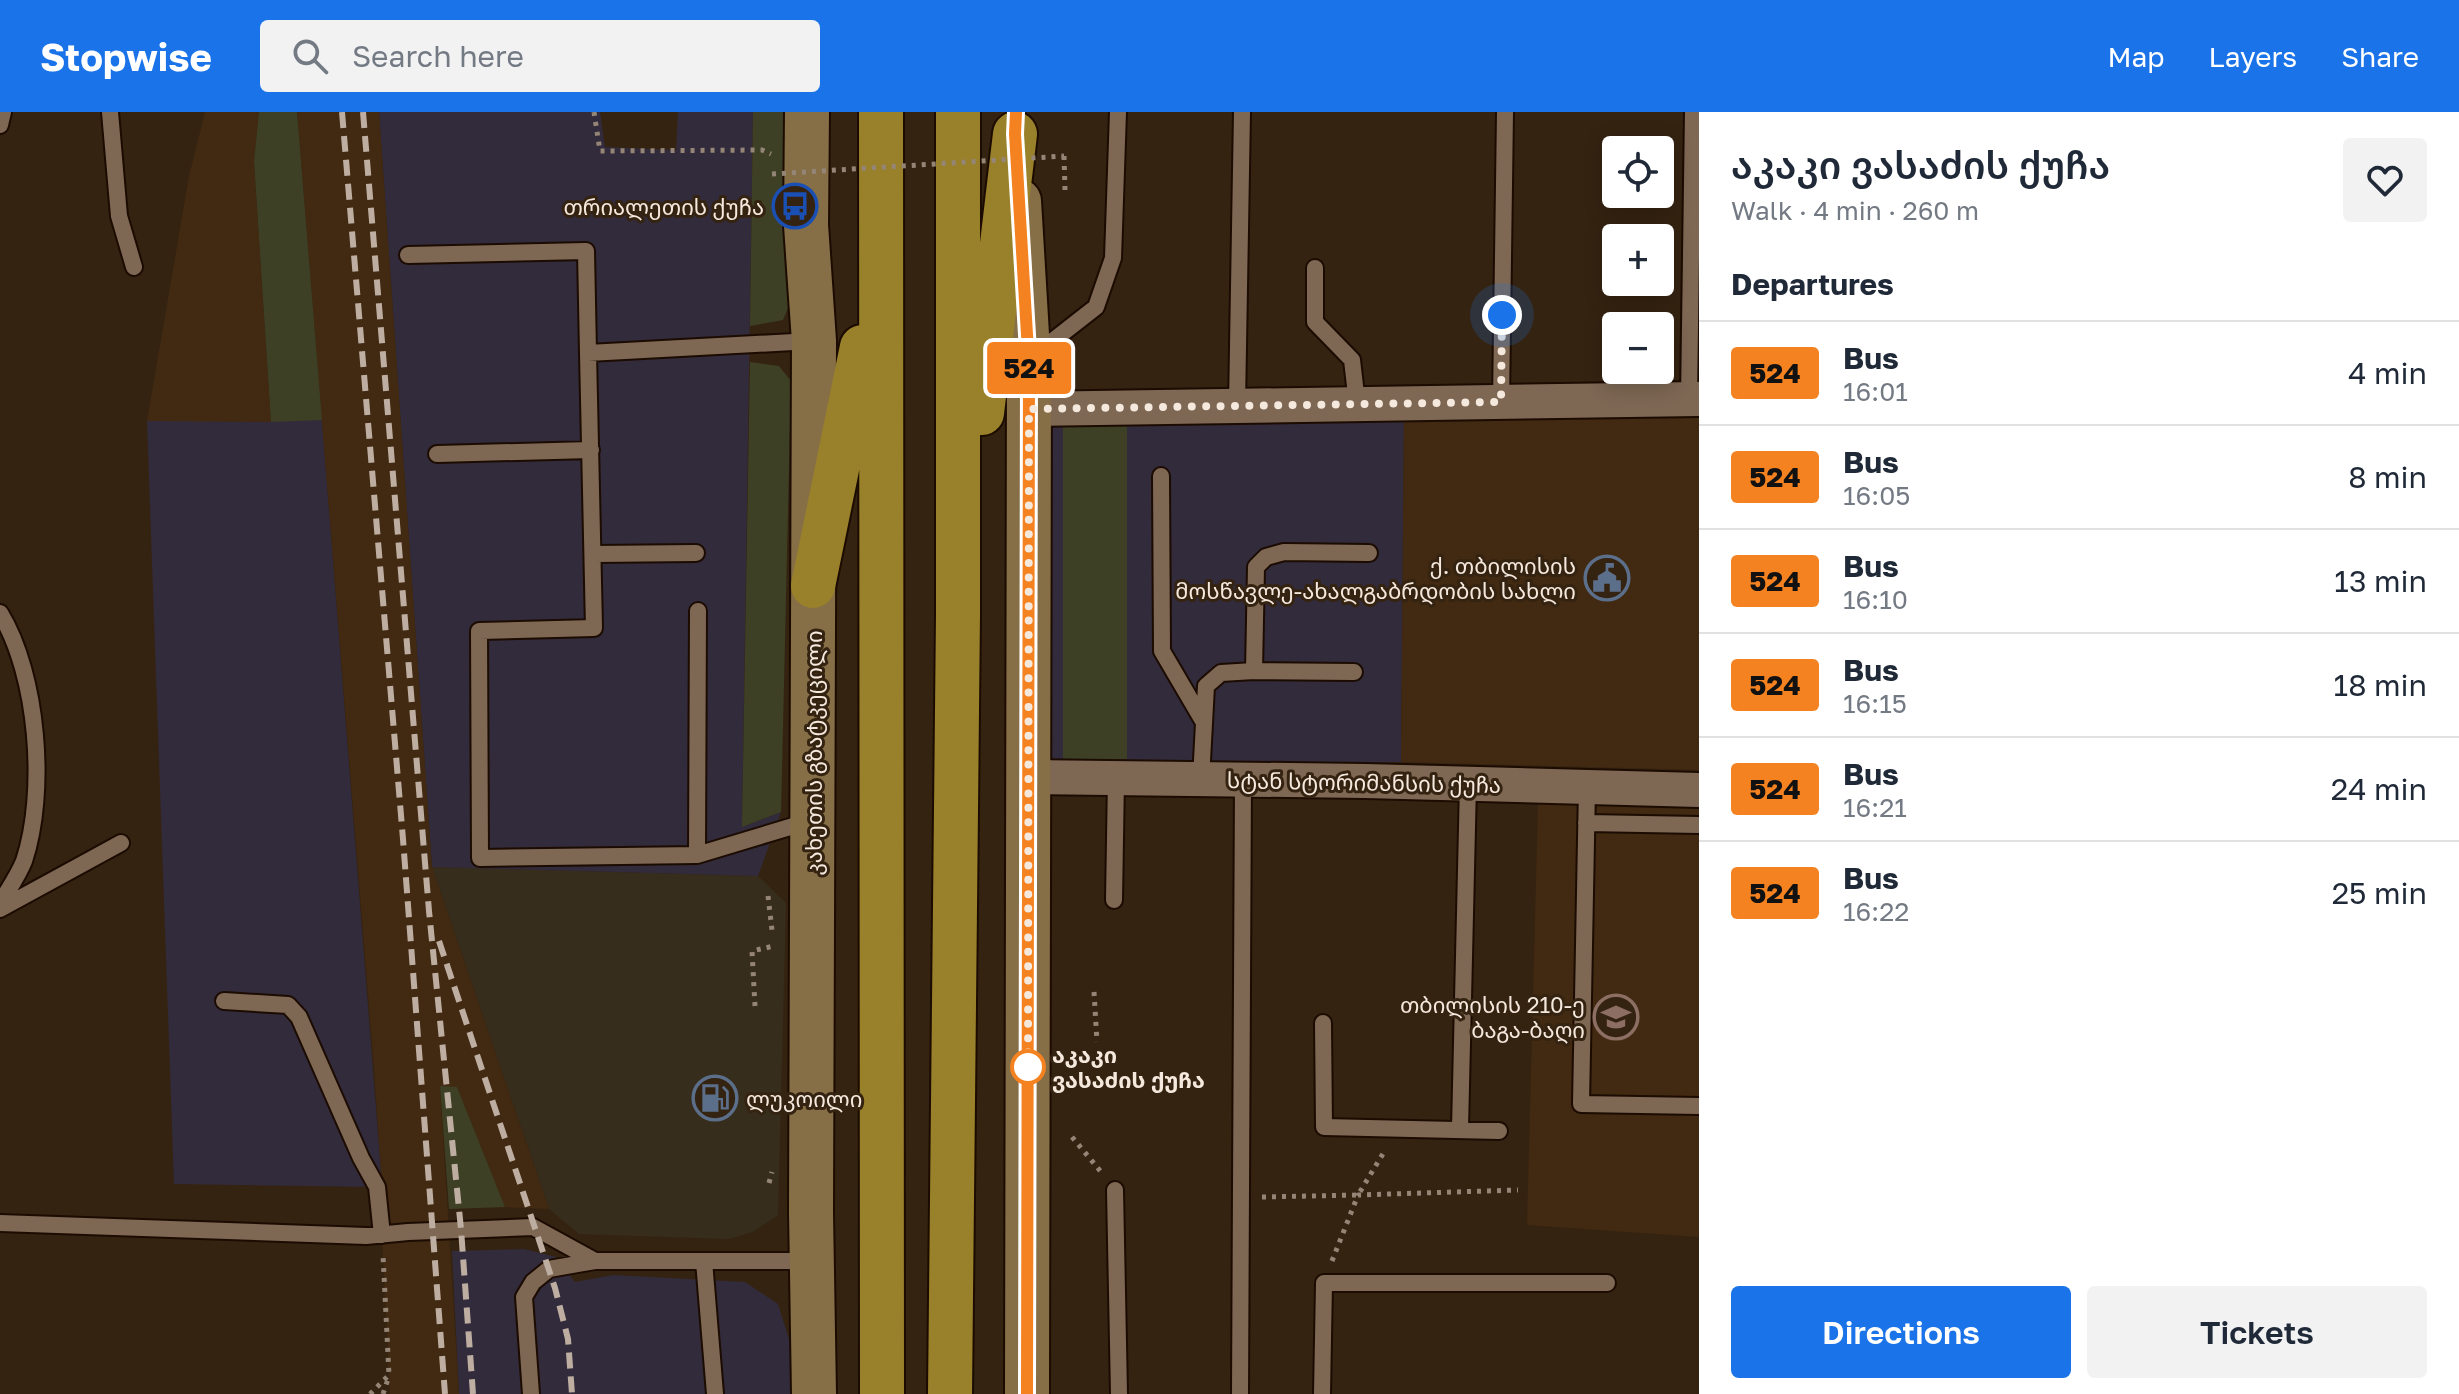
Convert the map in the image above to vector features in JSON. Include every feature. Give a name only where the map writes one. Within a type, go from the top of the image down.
[{"type":"highway","points":[[881,112],[882,1394]]},
{"type":"highway","points":[[950,1394],[958,614],[958,112]]},
{"type":"highway","points":[[958,614],[1015,134]]},
{"type":"highway","points":[[813,586],[881,254]]},
{"type":"street","name":"კახეთის გზატკეცილი","points":[[807,112],[806,225],[814,341],[814,1394]]},
{"type":"street","points":[[1015,134],[1029,389],[1027,1394]]},
{"type":"street","points":[[1029,389],[1237,405],[1694,399]]},
{"type":"street","name":"სტან სტორიმანსის ქუჩა","points":[[1028,777],[1699,790]]},
{"type":"lane","points":[[0,125],[3,112]]},
{"type":"lane","points":[[110,112],[119,216],[134,267]]},
{"type":"lane","points":[[1029,389],[1050,343],[1096,307],[1113,258],[1118,112]]},
{"type":"lane","points":[[1237,405],[1242,112]]},
{"type":"lane","points":[[1501,402],[1505,112]]},
{"type":"lane","points":[[1693,112],[1694,399]]},
{"type":"lane","points":[[408,255],[586,251],[594,628],[479,631],[480,858],[697,855],[812,821]]},
{"type":"lane","points":[[1315,268],[1315,322],[1352,360],[1357,403]]},
{"type":"lane","points":[[588,353],[814,341]]},
{"type":"lane","points":[[437,454],[591,450]]},
{"type":"lane","points":[[1161,476],[1162,651],[1204,722]]},
{"type":"lane","points":[[1254,671],[1256,567],[1266,557],[1284,552],[1369,553]]},
{"type":"lane","points":[[593,554],[696,553]]},
{"type":"lane","points":[[697,855],[698,611]]},
{"type":"lane","points":[[0,613],[13,635],[32,706],[36,760],[33,820],[23,862],[0,907]]},
{"type":"lane","points":[[1201,779],[1206,686],[1221,673],[1354,672]]},
{"type":"lane","points":[[1114,900],[1116,778]]},
{"type":"lane","points":[[1240,1394],[1243,780]]},
{"type":"lane","points":[[1460,1129],[1468,784]]},
{"type":"lane","points":[[1587,787],[1581,1104],[1699,1106]]},
{"type":"lane","points":[[1586,823],[1699,825]]},
{"type":"lane","points":[[0,907],[121,843]]},
{"type":"lane","points":[[224,1001],[288,1005],[299,1017],[361,1158],[377,1187],[382,1235]]},
{"type":"lane","points":[[1323,1023],[1324,1127],[1499,1131]]},
{"type":"lane","points":[[1115,1190],[1119,1394]]},
{"type":"lane","points":[[0,1223],[382,1235],[533,1227],[595,1261]]},
{"type":"lane","points":[[531,1394],[524,1297],[533,1282],[549,1269],[595,1261],[813,1261]]},
{"type":"lane","points":[[704,1261],[715,1394]]},
{"type":"lane","points":[[1322,1394],[1324,1283],[1607,1283]]},
{"type":"path","points":[[594,112],[600,151],[762,150],[775,156]]},
{"type":"path","points":[[775,185],[774,172],[1064,156],[1065,190]]},
{"type":"path","points":[[755,1006],[752,951],[774,946]]},
{"type":"path","points":[[1094,992],[1097,1042]]},
{"type":"path","points":[[1324,1283],[1358,1195],[1398,1128]]},
{"type":"path","points":[[1072,1137],[1115,1190]]},
{"type":"path","points":[[1241,1198],[1518,1190]]},
{"type":"path","points":[[382,1235],[389,1375],[383,1394]]},
{"type":"path","points":[[370,1394],[389,1375]]},
{"type":"shaded area","points":[[205,112],[259,112],[254,161],[271,422],[147,421],[189,176]]},
{"type":"shaded area","points":[[297,112],[379,112],[432,867],[549,1209],[505,1207],[457,1087],[440,1087],[459,1394],[390,1394],[377,1187],[381,1172],[374,1069]]},
{"type":"shaded area","points":[[379,112],[600,112],[605,147],[676,150],[678,112],[753,112],[742,827],[781,812],[758,876],[432,867]]},
{"type":"shaded area","points":[[1699,407],[1699,770],[1401,762],[1404,409]]},
{"type":"shaded area","points":[[1404,409],[1401,762],[1043,766],[1045,418]]},
{"type":"shaded area","points":[[322,420],[381,1172],[377,1187],[174,1184],[147,421]]},
{"type":"shaded area","name":"თბილისის 210-ე ბაგა-ბაღი","points":[[1538,803],[1699,808],[1699,1237],[1527,1225]]},
{"type":"shaded area","points":[[432,867],[758,876],[786,903],[778,1215],[753,1232],[728,1239],[579,1234],[549,1209]]},
{"type":"shaded area","points":[[524,1249],[556,1257],[575,1282],[613,1275],[745,1282],[778,1304],[792,1349],[793,1394],[459,1394],[452,1251]]},
{"type":"green space","points":[[259,112],[297,112],[322,420],[271,422],[254,161]]},
{"type":"green space","points":[[753,112],[790,112],[790,303],[783,320],[750,326]]},
{"type":"green space","points":[[750,362],[779,366],[791,381],[781,812],[742,827]]},
{"type":"green space","points":[[1063,420],[1127,421],[1127,759],[1063,759]]},
{"type":"green space","points":[[440,1086],[457,1087],[505,1207],[449,1209]]},
{"type":"railway","points":[[342,112],[403,839],[445,1394]]},
{"type":"railway","points":[[363,112],[429,911],[461,1229],[473,1394]]},
{"type":"railway","points":[[439,941],[555,1288],[568,1339],[572,1394]]},
{"type":"bus line","name":"524","points":[[1016,112],[1029,368],[1027,1394]]},
{"type":"place","name":"თრიალეთის ქუჩა","points":[[795,206]]},
{"type":"place","name":"ქ. თბილისის მოსწავლე-ახალგაბრდობის სახლი","points":[[1607,578]]},
{"type":"place","name":"თბილისის 210-ე ბაგა-ბაღი","points":[[1616,1017]]},
{"type":"place","name":"აკაკი ვასაძის ქუჩა","points":[[1028,1067]]},
{"type":"place","name":"ლუკოილი","points":[[715,1098]]},
{"type":"route","points":[[1028,1067],[1029,409],[1501,402],[1502,315]]}]
